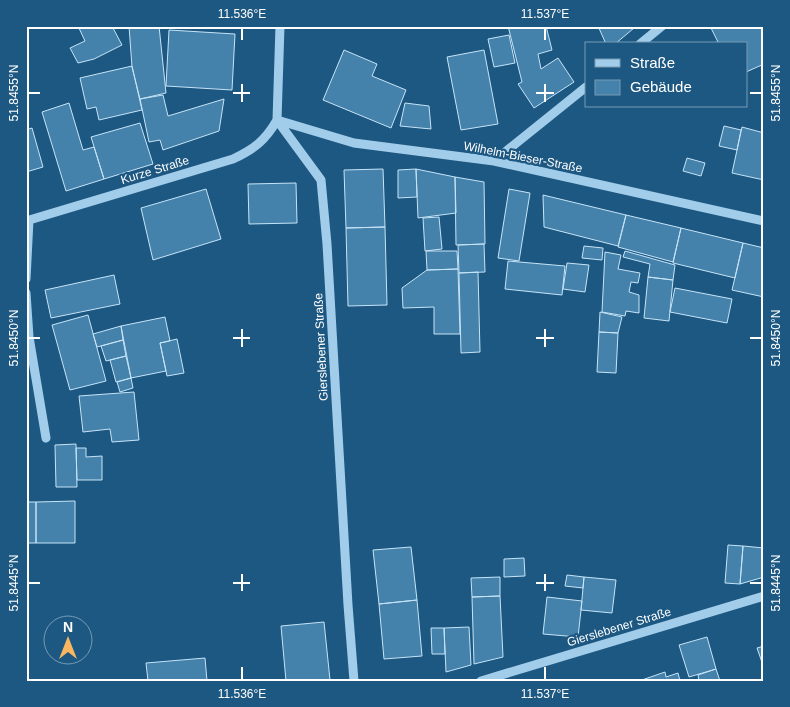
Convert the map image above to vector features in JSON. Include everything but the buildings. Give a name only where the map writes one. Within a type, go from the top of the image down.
[{"type":"street","points":[[277,120],[280,26]]},
{"type":"street","points":[[642,42],[662,26]]},
{"type":"street","points":[[494,161],[585,88]]},
{"type":"street","name":"Wilhelm-Bieser-Straße","points":[[277,120],[354,143],[494,161],[764,221]]},
{"type":"street","name":"Kurze Straße","points":[[28,220],[233,159],[252,150],[268,136],[277,120]]},
{"type":"street","name":"Gierslebener Straße","points":[[277,120],[321,180],[328,254],[354,681]]},
{"type":"street","points":[[26,279],[28,220]]},
{"type":"street","points":[[26,293],[30,338],[46,438]]},
{"type":"street","name":"Gierslebener Straße","points":[[481,681],[764,596]]}]
